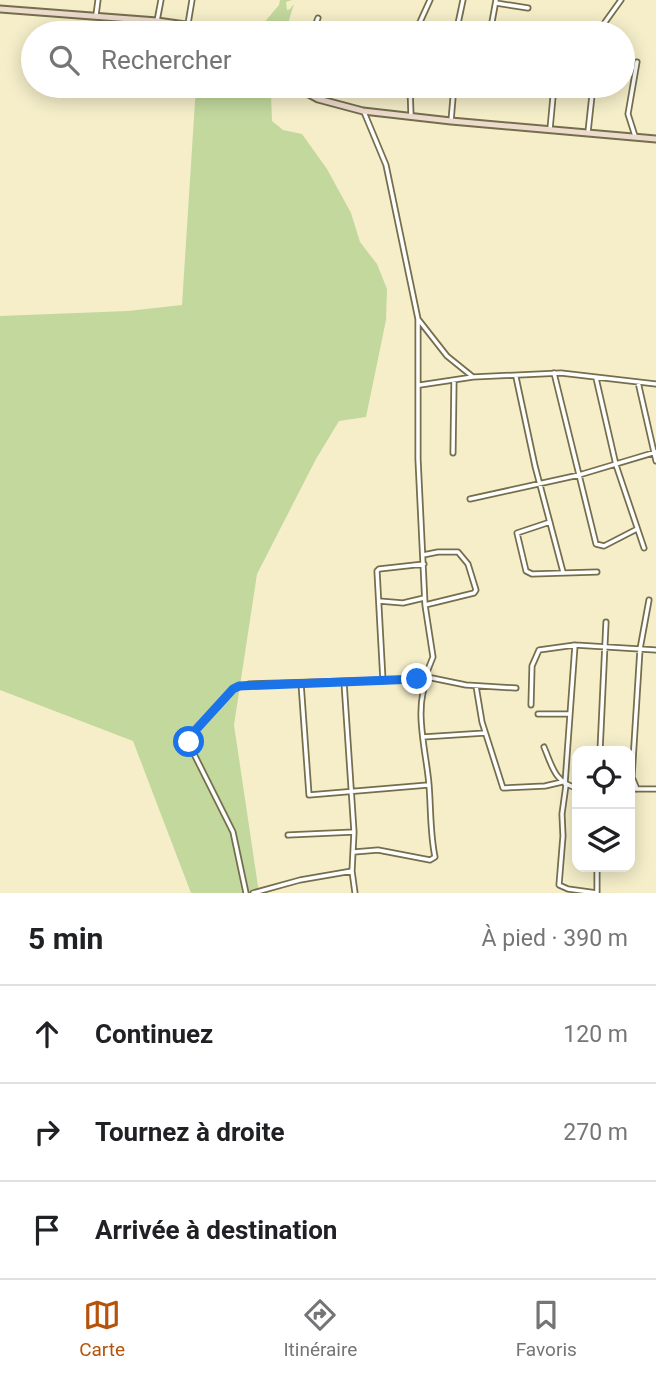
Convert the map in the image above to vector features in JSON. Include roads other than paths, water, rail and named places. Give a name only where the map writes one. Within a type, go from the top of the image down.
[{"type":"main road","points":[[0,9],[157,21]]},
{"type":"main road","points":[[316,98],[363,111],[656,139]]},
{"type":"street","points":[[96,15],[98,0]]},
{"type":"street","points":[[157,21],[161,0]]},
{"type":"street","points":[[188,21],[192,0]]},
{"type":"street","points":[[420,21],[430,0]]},
{"type":"street","points":[[459,21],[463,0]]},
{"type":"street","points":[[606,21],[621,0]]},
{"type":"street","points":[[492,21],[496,1],[528,8]]},
{"type":"street","points":[[635,74],[637,62]]},
{"type":"street","points":[[410,98],[411,116]]},
{"type":"street","points":[[451,121],[453,98]]},
{"type":"street","points":[[550,129],[553,98]]},
{"type":"street","points":[[588,132],[592,98]]},
{"type":"street","points":[[631,98],[628,114],[635,136]]},
{"type":"street","points":[[354,852],[378,850],[433,859],[422,705],[433,657],[424,598],[418,459],[418,319],[386,165],[363,111]]},
{"type":"street","points":[[418,319],[447,356],[473,377]]},
{"type":"street","points":[[419,385],[473,377],[516,377],[554,373],[656,384]]},
{"type":"street","points":[[554,373],[596,544],[604,546],[636,529]]},
{"type":"street","points":[[516,377],[563,572]]},
{"type":"street","points":[[596,377],[616,465],[644,548]]},
{"type":"street","points":[[453,453],[454,380]]},
{"type":"street","points":[[638,382],[656,461]]},
{"type":"street","points":[[470,499],[579,475],[655,452]]},
{"type":"street","points":[[550,522],[516,533],[522,562],[528,573],[597,572]]},
{"type":"street","points":[[423,555],[458,552],[468,564],[476,590],[457,599],[425,605]]},
{"type":"street","points":[[383,681],[376,574],[379,569],[424,564]]},
{"type":"street","points":[[379,601],[403,603],[424,598]]},
{"type":"street","points":[[649,600],[640,649],[632,777],[637,789],[656,789]]},
{"type":"street","points":[[600,746],[606,622]]},
{"type":"street","points":[[531,705],[531,679],[536,652],[555,646],[575,645],[656,650]]},
{"type":"street","points":[[561,893],[561,887],[558,885],[563,836],[562,814],[575,645]]},
{"type":"street","points":[[246,893],[233,832],[190,746],[190,738],[236,687],[249,684],[383,681],[427,677],[476,686],[516,688]]},
{"type":"street","points":[[344,682],[354,832],[352,871],[355,893]]},
{"type":"street","points":[[301,683],[310,796],[429,785]]},
{"type":"street","points":[[476,686],[485,733],[503,788],[564,784],[572,786]]},
{"type":"street","points":[[538,714],[570,714]]},
{"type":"street","points":[[423,737],[485,733]]},
{"type":"street","points":[[544,747],[555,774],[564,784]]},
{"type":"street","points":[[288,835],[354,832]]},
{"type":"street","points":[[253,893],[300,880],[352,871]]},
{"type":"street","points":[[561,887],[597,893],[597,872]]}]
